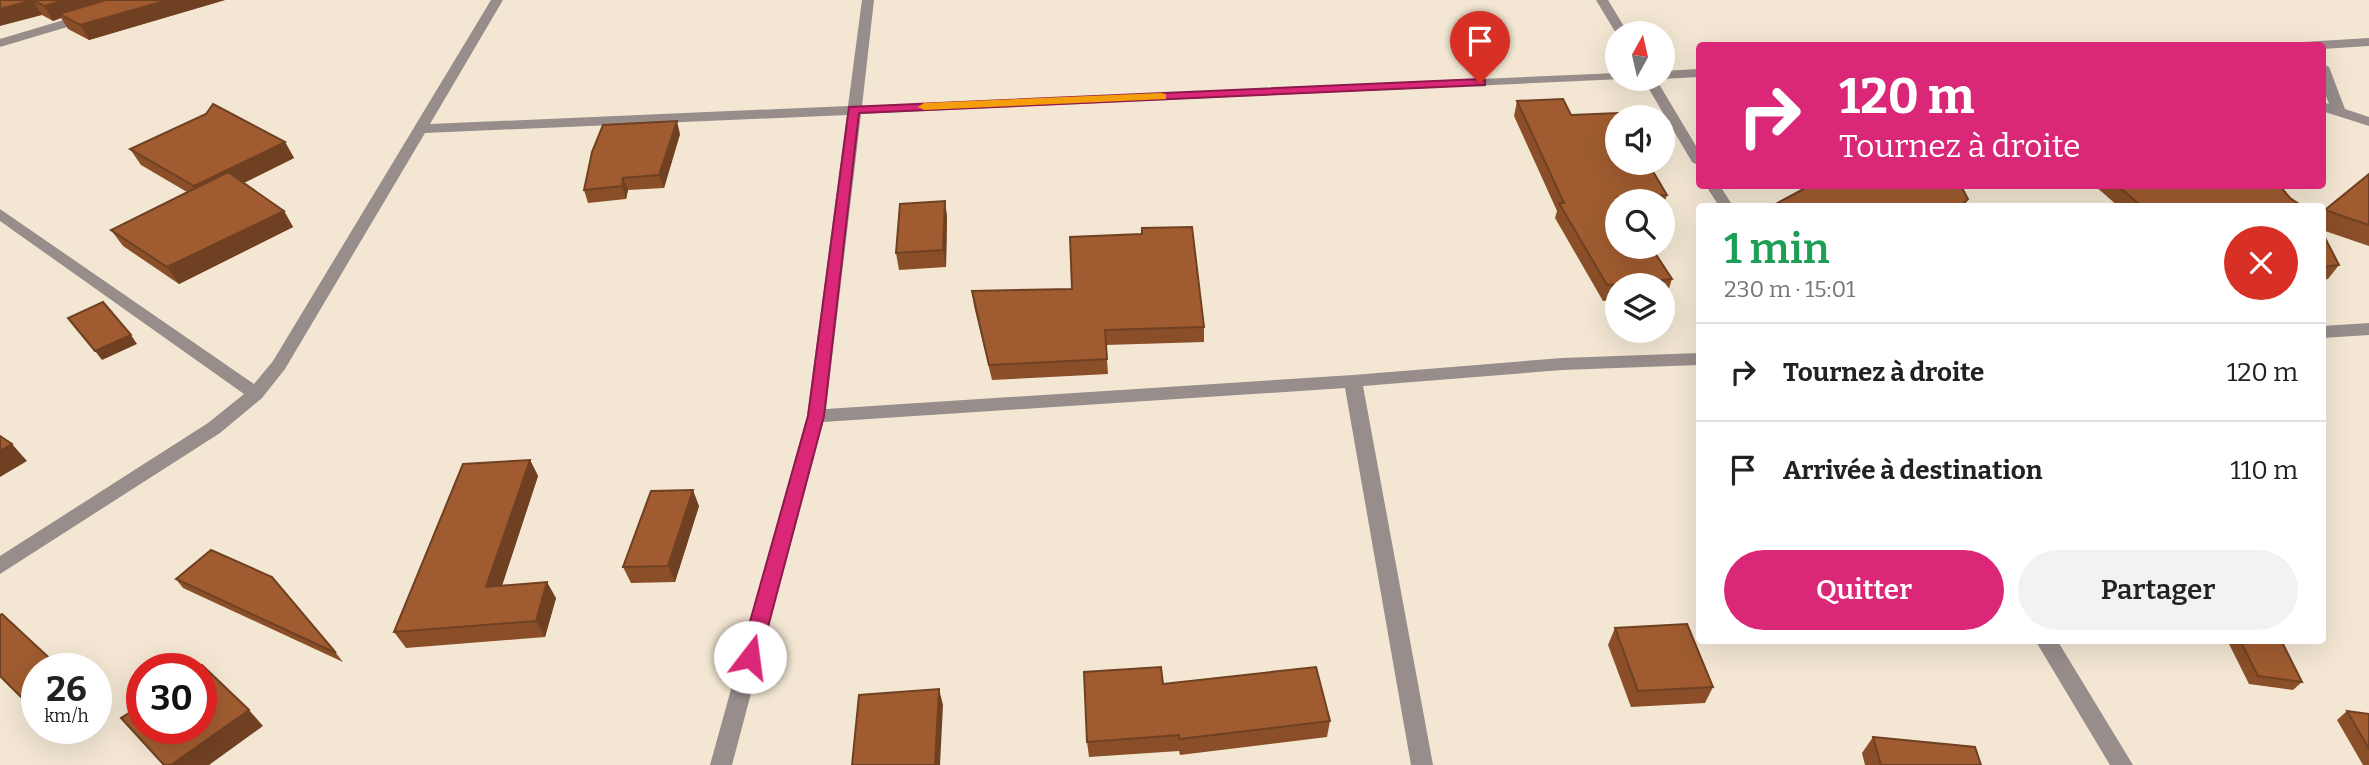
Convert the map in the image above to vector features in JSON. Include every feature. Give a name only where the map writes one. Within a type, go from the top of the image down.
[{"type":"street","points":[[0,566],[214,428],[256,394],[279,365],[497,0]]},
{"type":"street","points":[[720,765],[816,416],[869,0]]},
{"type":"street","points":[[1602,0],[1615,21]]},
{"type":"street","points":[[0,43],[105,12]]},
{"type":"street","points":[[2326,44],[2369,42]]},
{"type":"street","points":[[1675,74],[1696,73]]},
{"type":"street","points":[[419,129],[1605,78]]},
{"type":"street","points":[[2326,78],[2340,111]]},
{"type":"street","points":[[1656,91],[1696,157]]},
{"type":"street","points":[[2326,107],[2369,122]]},
{"type":"street","points":[[0,215],[256,394]]},
{"type":"street","points":[[2326,332],[2369,329]]},
{"type":"street","points":[[816,416],[1353,381],[1562,364],[1696,359]]},
{"type":"street","points":[[1353,381],[1422,765]]},
{"type":"street","points":[[2047,644],[2122,765]]},
{"type":"building","points":[[0,0],[33,0],[0,9]]},
{"type":"building","points":[[33,0],[66,0],[44,6]]},
{"type":"building","points":[[106,0],[168,0],[80,25],[59,14]]},
{"type":"building","points":[[1563,99],[1571,115],[1605,114],[1605,175],[1655,175],[1663,189],[1605,189],[1605,259],[1659,259],[1668,273],[1605,273],[1605,282],[1559,203],[1564,203],[1517,101]]},
{"type":"building","points":[[213,104],[285,142],[194,186],[130,149],[206,114]]},
{"type":"building","points":[[677,121],[659,175],[623,178],[622,186],[584,190],[592,152],[603,125]]},
{"type":"building","points":[[228,172],[284,211],[167,267],[111,230]]},
{"type":"building","points":[[2369,174],[2369,225],[2326,209]]},
{"type":"building","points":[[1803,189],[1963,189],[1968,199],[1964,203],[1778,203]]},
{"type":"building","points":[[2121,189],[2282,189],[2298,203],[2138,203]]},
{"type":"building","points":[[945,201],[943,250],[896,253],[900,204]]},
{"type":"building","points":[[1192,227],[1204,327],[1105,330],[1107,359],[989,365],[972,291],[1072,289],[1070,237],[1142,234],[1142,228]]},
{"type":"building","points":[[2326,240],[2339,265],[2326,267]]},
{"type":"building","points":[[103,302],[131,335],[95,351],[68,318]]},
{"type":"building","points":[[0,436],[12,444],[0,451]]},
{"type":"building","points":[[530,460],[486,587],[547,582],[536,621],[394,632],[463,464]]},
{"type":"building","points":[[693,490],[668,566],[623,567],[651,491]]},
{"type":"building","points":[[211,550],[272,577],[336,653],[176,579]]},
{"type":"building","points":[[0,615],[44,653],[21,653],[21,697],[0,676]]},
{"type":"building","points":[[1687,624],[1713,687],[1638,691],[1615,628]]},
{"type":"building","points":[[2242,644],[2283,644],[2302,682],[2258,676]]},
{"type":"building","points":[[1161,667],[1163,684],[1316,667],[1330,721],[1179,739],[1179,735],[1087,742],[1084,672]]},
{"type":"building","points":[[217,679],[249,710],[217,733]]},
{"type":"building","points":[[939,689],[935,765],[852,765],[859,695]]},
{"type":"building","points":[[2347,711],[2369,714],[2369,749]]},
{"type":"building","points":[[1873,737],[1975,747],[1981,765],[1881,765]]},
{"type":"building","points":[[145,744],[201,744],[171,765],[164,765]]},
{"type":"slow traffic","points":[[924,107],[1161,96]]},
{"type":"route","points":[[750,657],[816,416],[853,110],[1480,83]]}]
